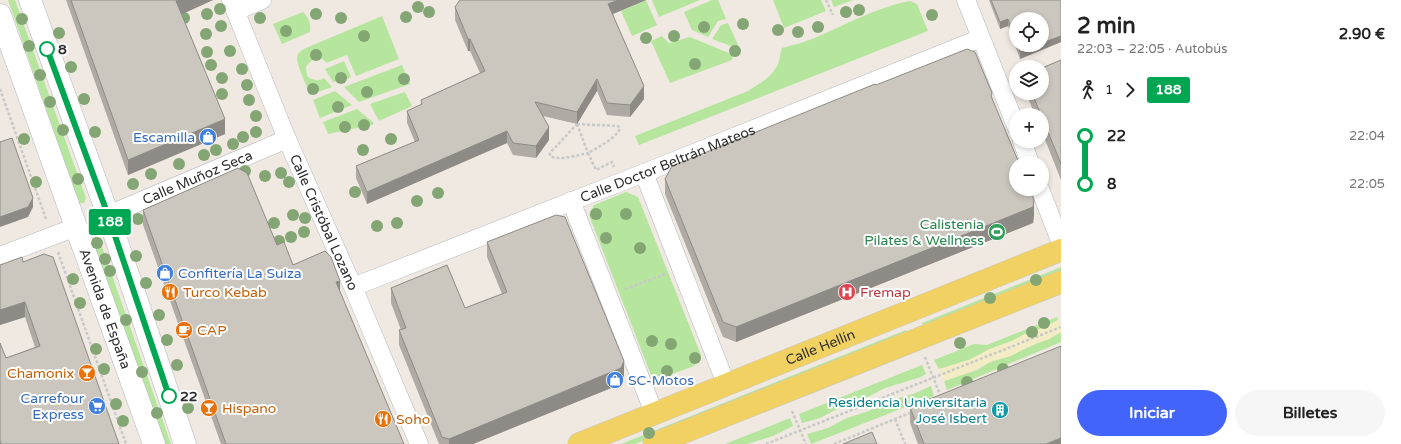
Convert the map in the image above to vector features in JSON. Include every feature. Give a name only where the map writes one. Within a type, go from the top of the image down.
[{"type":"main road","points":[[30,0],[108,215],[185,444]]},
{"type":"main road","name":"Avenida de España","points":[[0,15],[154,444]]},
{"type":"main road","name":"Calle Hellín","points":[[579,444],[1061,250]]},
{"type":"main road","name":"Calle Hellín","points":[[654,444],[1061,282]]},
{"type":"street","points":[[234,6],[262,0]]},
{"type":"street","points":[[966,0],[981,38],[1009,85]]},
{"type":"street","name":"Calle Cristóbal Lozano","points":[[234,6],[286,139],[353,287],[419,444]]},
{"type":"street","name":"Calle Doctor Beltrán Mateos","points":[[353,287],[644,173],[981,38]]},
{"type":"street","name":"Calle Muñoz Seca","points":[[108,215],[286,139]]},
{"type":"street","points":[[644,173],[726,384]]},
{"type":"street","points":[[1043,196],[1061,243]]},
{"type":"street","points":[[572,201],[654,413]]},
{"type":"street","points":[[0,256],[76,227]]},
{"type":"path","points":[[826,0],[833,15]]},
{"type":"path","points":[[0,89],[126,444]]},
{"type":"path","points":[[577,124],[596,170],[612,162],[620,182]]},
{"type":"path","points":[[577,124],[618,126],[620,128],[620,131],[609,140],[588,153],[554,158],[550,156],[550,153],[577,124]]},
{"type":"path","points":[[608,295],[680,268]]},
{"type":"path","points":[[766,444],[1061,327]]},
{"type":"path","points":[[924,355],[942,400]]},
{"type":"path","points":[[791,408],[806,444]]},
{"type":"path","points":[[834,444],[915,411]]},
{"type":"path","points":[[895,419],[904,444]]},
{"type":"green space","points":[[8,0],[15,0],[86,198],[84,203],[79,203]]},
{"type":"green space","points":[[646,0],[657,25],[632,36],[621,11]]},
{"type":"green space","points":[[652,0],[700,0],[659,17]]},
{"type":"green space","points":[[712,0],[718,0],[726,19],[718,21],[708,37],[692,30],[684,12]]},
{"type":"green space","points":[[773,0],[821,0],[826,11],[784,28]]},
{"type":"green space","points":[[831,0],[853,0],[834,7]]},
{"type":"green space","points":[[910,1],[917,4],[928,31],[639,145],[635,136],[748,91],[761,83],[776,68],[782,48],[812,39],[860,17]]},
{"type":"green space","points":[[303,12],[309,21],[310,32],[282,44],[273,24]]},
{"type":"green space","points":[[382,16],[399,59],[356,76],[347,55],[326,63],[321,59],[314,60],[306,67],[307,76],[315,80],[324,78],[332,87],[310,95],[298,65],[297,57],[299,52]]},
{"type":"green space","points":[[728,23],[739,49],[712,39],[721,25]]},
{"type":"green space","points":[[662,36],[669,43],[690,37],[731,54],[733,56],[732,60],[670,83],[651,41]]},
{"type":"green space","points":[[344,61],[351,77],[343,81],[333,82],[325,69]]},
{"type":"green space","points":[[402,65],[410,84],[359,102],[344,87]]},
{"type":"green space","points":[[335,91],[352,105],[320,118],[313,100]]},
{"type":"green space","points":[[405,92],[412,106],[379,121],[370,104]]},
{"type":"green space","points":[[357,109],[374,123],[372,125],[328,134],[323,122]]},
{"type":"green space","points":[[626,192],[638,197],[701,355],[694,366],[664,377],[651,375],[589,215],[594,205]]},
{"type":"green space","points":[[95,237],[99,238],[171,444],[162,444],[92,240]]},
{"type":"green space","points":[[1061,267],[1061,272],[924,327],[922,323]]},
{"type":"green space","points":[[1057,317],[1058,320],[1043,328],[990,349],[969,360],[939,369],[934,360],[974,344],[987,345]]},
{"type":"green space","points":[[906,330],[908,335],[635,444],[621,444]]},
{"type":"green space","points":[[1061,332],[1061,342],[947,390],[944,381],[977,370],[990,362],[1010,356],[1049,339]]},
{"type":"green space","points":[[922,365],[926,374],[921,377],[885,388],[864,399],[843,406],[820,418],[802,423],[799,414]]},
{"type":"green space","points":[[931,386],[934,396],[811,444],[807,434],[828,428],[847,418],[869,411],[892,400],[913,394]]},
{"type":"green space","points":[[790,418],[793,426],[773,436],[747,444],[725,444]]},
{"type":"sand","points":[[1058,320],[1061,326],[1061,332],[1049,339],[1010,356],[990,362],[973,371],[944,381],[939,369],[969,360],[990,349],[1043,328]]},
{"type":"building","points":[[71,0],[179,0],[176,1],[225,119],[128,160]]},
{"type":"building","points":[[460,0],[618,0],[608,4],[644,86],[630,105],[607,103],[597,79],[577,112],[535,102],[549,127],[536,146],[513,143],[507,131],[367,192],[356,166],[419,140],[407,111],[422,104],[421,100],[485,71],[470,39],[468,39],[455,7]]},
{"type":"building","points":[[991,0],[1061,0],[1061,36],[1049,40],[1049,12],[1009,12],[1009,22],[1008,19],[1000,22]]},
{"type":"building","points":[[967,49],[975,52],[1009,139],[1009,148],[1013,148],[1016,156],[1009,156],[1009,196],[1033,196],[1034,200],[1033,207],[736,327],[723,322],[665,179],[672,166],[875,84],[876,85]]},
{"type":"building","points":[[1061,60],[1061,164],[1049,134],[1049,108],[1038,108],[1035,100],[1049,100],[1049,65]]},
{"type":"building","points":[[12,138],[33,198],[28,207],[0,217],[0,142]]},
{"type":"building","points":[[238,168],[247,173],[277,245],[284,242],[293,265],[325,251],[331,257],[340,281],[336,282],[404,444],[226,444],[143,210]]},
{"type":"building","points":[[556,215],[565,217],[624,361],[621,368],[449,439],[442,437],[399,330],[406,328],[391,288],[447,265],[465,308],[507,292],[487,242]]},
{"type":"building","points":[[44,254],[53,257],[119,444],[1,444],[0,343],[6,358],[40,346],[25,302],[0,310],[0,265],[22,257],[23,262]]},
{"type":"building","name":"Residencia Universitaria José Isbert","points":[[1061,346],[1061,438],[1046,444],[924,444],[910,407]]},
{"type":"building","points":[[872,432],[877,444],[843,444]]},
{"type":"bus line","name":"188","points":[[47,49],[108,215],[169,396]]},
{"type":"place","name":"8","points":[[47,49]]},
{"type":"place","name":"Escamilla","points":[[208,137]]},
{"type":"place","name":"Calistenia Pilates & Wellness","points":[[997,232]]},
{"type":"place","name":"Confitería La Suiza","points":[[165,273]]},
{"type":"place","name":"Turco Kebab","points":[[170,292]]},
{"type":"place","name":"Fremap","points":[[847,292]]},
{"type":"place","name":"CAP","points":[[184,330]]},
{"type":"place","name":"Chamonix","points":[[87,373]]},
{"type":"place","name":"SC-Motos","points":[[615,380]]},
{"type":"place","name":"22","points":[[169,396]]},
{"type":"place","name":"Carrefour Express","points":[[97,406]]},
{"type":"place","name":"Hispano","points":[[209,408]]},
{"type":"place","name":"Residencia Universitaria José Isbert","points":[[1000,410]]},
{"type":"place","name":"Soho","points":[[383,419]]}]
